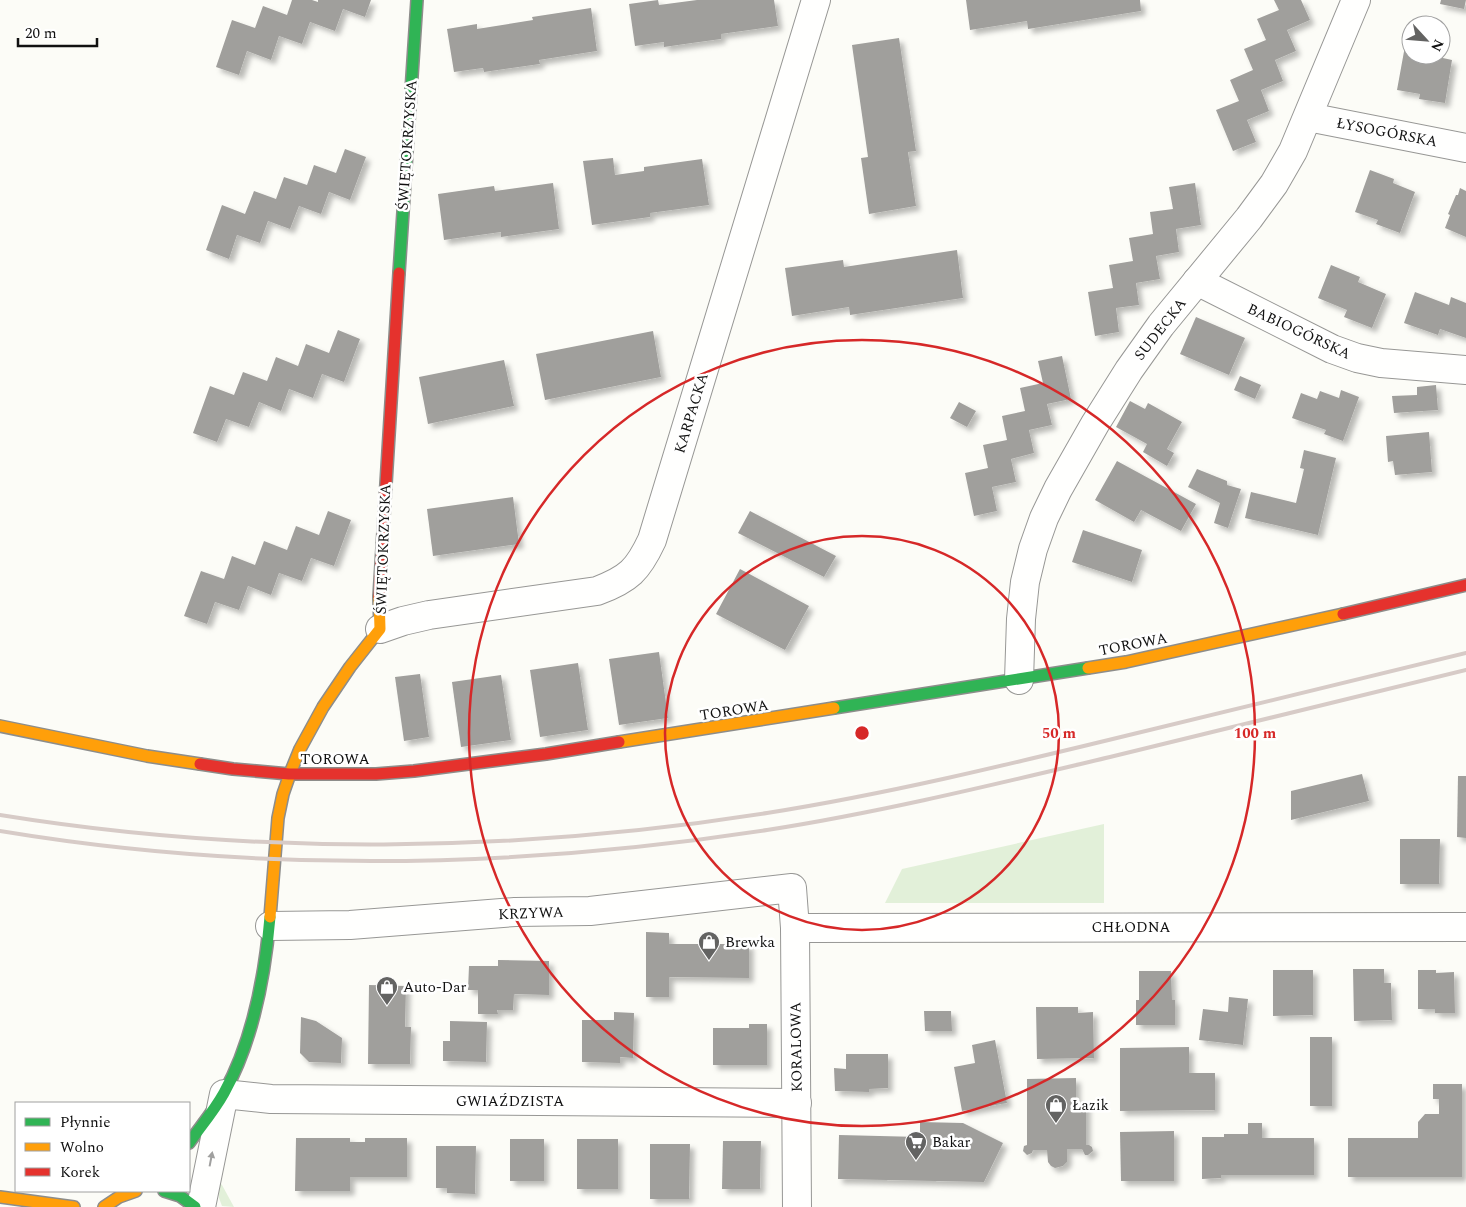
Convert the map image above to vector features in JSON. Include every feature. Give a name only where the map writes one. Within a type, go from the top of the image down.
[{"type":"street","name":"ŚWIĘTOKRZYSKA","points":[[202,1207],[224,1094],[253,1019],[261,988],[270,926],[277,821],[282,796],[289,774],[306,736],[323,706],[344,675],[380,629],[379,585],[417,0]]},
{"type":"street","name":"KARPACKA","points":[[380,629],[429,615],[597,591],[616,584],[631,573],[643,558],[655,530],[816,0]]},
{"type":"street","name":"SUDECKA","points":[[1019,680],[1020,619],[1025,582],[1033,549],[1044,518],[1067,473],[1129,370],[1161,325],[1249,218],[1274,184],[1293,151],[1356,0]]},
{"type":"street","name":"ŁYSOGÓRSKA","points":[[1308,117],[1466,148]]},
{"type":"street","name":"BABIOGÓRSKA","points":[[1197,281],[1332,349],[1357,358],[1381,363],[1466,370]]},
{"type":"street","name":"TOROWA","points":[[0,726],[189,763],[289,774],[376,774],[465,766],[1126,662],[1466,585]]},
{"type":"street","name":"KRZYWA","points":[[270,926],[350,925],[515,912],[590,911],[792,888]]},
{"type":"street","name":"KORALOWA","points":[[792,888],[795,928],[797,1207]]},
{"type":"street","name":"CHŁODNA","points":[[795,928],[1466,927]]},
{"type":"street","name":"ŚWIĘTOKRZYSKA","points":[[190,1142],[224,1094]]},
{"type":"street","name":"GWIAŹDZISTA","points":[[224,1094],[271,1099],[797,1102]]},
{"type":"street","points":[[104,1207],[125,1194],[132,1192]]},
{"type":"street","points":[[167,1192],[180,1196],[195,1207]]},
{"type":"street","points":[[0,1197],[74,1207]]},
{"type":"street","points":[[0,1203],[6,1207]]},
{"type":"green space","points":[[1104,824],[1104,903],[885,903],[902,869]]},
{"type":"green space","points":[[219,1182],[234,1207],[222,1206],[219,1198]]},
{"type":"building","points":[[292,0],[312,0],[318,2],[318,0],[371,0],[365,17],[343,9],[335,31],[310,22],[302,44],[279,36],[271,60],[247,51],[239,75],[216,67],[232,20],[255,28],[263,6],[287,15]]},
{"type":"building","points":[[658,0],[659,5],[697,0],[774,0],[778,26],[721,34],[721,39],[664,47],[664,42],[635,46],[629,4]]},
{"type":"building","points":[[966,0],[1140,0],[1141,11],[1028,29],[1027,21],[970,30]]},
{"type":"building","points":[[1274,0],[1301,0],[1310,20],[1287,30],[1296,51],[1275,60],[1283,81],[1261,90],[1269,111],[1247,120],[1256,142],[1233,151],[1216,110],[1239,101],[1230,80],[1253,70],[1244,49],[1266,40],[1257,19],[1279,10]]},
{"type":"building","points":[[1441,0],[1466,0],[1464,9],[1440,4]]},
{"type":"building","points":[[591,8],[597,51],[539,60],[540,64],[484,72],[483,68],[454,72],[447,29],[477,24],[477,29],[533,20],[532,17]]},
{"type":"building","points":[[899,38],[916,151],[908,152],[916,206],[869,214],[861,158],[868,157],[852,45]]},
{"type":"building","points":[[1452,60],[1445,103],[1419,99],[1420,94],[1397,90],[1402,65],[1451,65]]},
{"type":"building","points":[[345,149],[366,157],[350,200],[329,192],[321,214],[299,206],[290,229],[268,221],[260,243],[237,235],[229,259],[206,250],[222,205],[245,214],[254,191],[276,199],[284,177],[307,185],[314,165],[336,173]]},
{"type":"building","points":[[613,158],[615,175],[644,171],[644,167],[702,159],[709,205],[650,213],[650,217],[592,225],[583,161]]},
{"type":"building","points":[[1370,170],[1394,179],[1393,183],[1415,192],[1400,233],[1376,224],[1378,220],[1355,212]]},
{"type":"building","points":[[553,183],[559,229],[501,237],[501,232],[444,240],[438,194],[494,186],[495,191]]},
{"type":"building","points":[[1195,183],[1201,225],[1176,229],[1179,252],[1156,256],[1160,279],[1136,283],[1139,305],[1116,308],[1119,332],[1095,336],[1088,292],[1113,288],[1109,265],[1133,261],[1129,238],[1153,234],[1150,212],[1173,209],[1169,187]]},
{"type":"building","points":[[1460,188],[1466,191],[1466,237],[1445,228],[1450,215],[1448,214]]},
{"type":"building","points":[[957,250],[963,298],[850,315],[849,307],[792,316],[785,268],[843,260],[844,267]]},
{"type":"building","points":[[1331,265],[1360,277],[1358,282],[1386,294],[1372,328],[1344,317],[1347,310],[1318,298]]},
{"type":"building","points":[[1415,292],[1449,305],[1451,297],[1466,303],[1466,338],[1440,329],[1438,335],[1404,323]]},
{"type":"building","points":[[1196,317],[1245,338],[1229,375],[1180,354]]},
{"type":"building","points":[[338,330],[360,339],[344,382],[322,374],[313,398],[289,389],[281,411],[259,402],[249,427],[226,419],[217,442],[193,433],[210,386],[234,395],[243,372],[267,381],[276,357],[298,366],[306,344],[329,353]]},
{"type":"building","points":[[653,331],[661,377],[545,400],[536,354]]},
{"type":"building","points":[[1062,356],[1071,399],[1047,404],[1052,425],[1029,430],[1034,453],[1011,459],[1016,482],[992,487],[997,511],[974,516],[965,473],[988,468],[983,445],[1007,440],[1002,416],[1025,411],[1020,388],[1043,383],[1038,361]]},
{"type":"building","points":[[504,360],[514,406],[428,424],[419,377]]},
{"type":"building","points":[[1240,376],[1261,385],[1255,399],[1234,390]]},
{"type":"building","points":[[1436,385],[1438,410],[1394,413],[1392,396],[1417,395],[1417,387]]},
{"type":"building","points":[[1341,390],[1359,397],[1343,441],[1324,434],[1326,430],[1292,418],[1301,393],[1317,399],[1320,391],[1339,398]]},
{"type":"building","points":[[1130,401],[1145,409],[1148,403],[1182,422],[1167,449],[1174,453],[1167,466],[1143,452],[1147,444],[1116,427]]},
{"type":"building","points":[[959,402],[976,411],[967,427],[950,418]]},
{"type":"building","points":[[1429,432],[1432,472],[1395,475],[1393,461],[1388,462],[1386,436]]},
{"type":"building","points":[[1304,450],[1336,458],[1318,535],[1245,518],[1251,492],[1296,503],[1304,469],[1300,468]]},
{"type":"building","points":[[1117,461],[1196,504],[1181,531],[1141,510],[1134,522],[1095,500]]},
{"type":"building","points":[[1197,469],[1227,481],[1227,485],[1241,489],[1228,528],[1214,523],[1220,503],[1188,487]]},
{"type":"building","points":[[513,497],[519,544],[433,556],[427,509]]},
{"type":"building","points":[[328,511],[351,520],[334,566],[311,558],[302,581],[279,573],[271,595],[248,586],[239,610],[215,602],[207,624],[184,616],[201,571],[224,579],[232,556],[255,565],[264,541],[287,550],[296,526],[319,535]]},
{"type":"building","points":[[750,511],[836,556],[824,577],[738,533]]},
{"type":"building","points":[[1083,530],[1142,550],[1132,582],[1072,562]]},
{"type":"building","points":[[740,569],[809,606],[785,650],[716,614]]},
{"type":"building","points":[[659,652],[668,718],[619,725],[609,659]]},
{"type":"building","points":[[578,663],[588,730],[540,737],[530,670]]},
{"type":"building","points":[[420,674],[429,737],[404,741],[395,677]]},
{"type":"building","points":[[501,675],[511,740],[461,747],[452,682]]},
{"type":"building","points":[[1362,774],[1369,801],[1291,820],[1291,791]]},
{"type":"building","points":[[1458,776],[1466,776],[1466,838],[1457,837]]},
{"type":"building","points":[[1400,839],[1440,839],[1439,884],[1400,884]]},
{"type":"building","name":"Brewka","points":[[646,932],[669,933],[669,944],[749,944],[749,978],[669,977],[669,997],[646,997]]},
{"type":"building","points":[[498,960],[549,961],[549,995],[514,994],[513,1010],[497,1010],[498,1014],[478,1014],[478,990],[468,990],[469,966],[498,966]]},
{"type":"building","points":[[1353,969],[1384,969],[1384,983],[1391,983],[1392,1020],[1354,1021]]},
{"type":"building","points":[[1273,970],[1313,970],[1313,1015],[1273,1016]]},
{"type":"building","points":[[1418,970],[1436,970],[1436,973],[1454,972],[1455,1013],[1435,1013],[1435,1009],[1418,1009]]},
{"type":"building","points":[[1139,971],[1171,971],[1172,1000],[1175,1000],[1175,1025],[1136,1025],[1136,1000],[1139,1000]]},
{"type":"building","points":[[369,985],[406,986],[405,1027],[411,1027],[410,1064],[368,1064]]},
{"type":"building","points":[[1229,997],[1248,999],[1243,1045],[1199,1040],[1203,1009],[1228,1012]]},
{"type":"building","points":[[1036,1007],[1078,1007],[1078,1013],[1093,1012],[1094,1058],[1037,1059]]},
{"type":"building","points":[[924,1011],[951,1011],[952,1031],[925,1031]]},
{"type":"building","points":[[614,1012],[634,1013],[633,1058],[620,1057],[620,1063],[582,1062],[582,1020],[614,1020]]},
{"type":"building","points":[[301,1017],[316,1021],[342,1038],[341,1063],[309,1062],[300,1053]]},
{"type":"building","points":[[450,1021],[487,1022],[486,1062],[443,1061],[443,1041],[450,1041]]},
{"type":"building","points":[[749,1024],[767,1024],[767,1065],[713,1065],[713,1028],[749,1028]]},
{"type":"building","points":[[1310,1037],[1332,1037],[1332,1106],[1310,1106]]},
{"type":"building","points":[[995,1040],[1007,1103],[962,1111],[954,1067],[975,1063],[972,1045]]},
{"type":"building","points":[[1189,1047],[1189,1073],[1215,1073],[1215,1110],[1120,1111],[1120,1048]]},
{"type":"building","points":[[846,1054],[888,1054],[888,1088],[869,1089],[869,1092],[835,1091],[834,1068],[846,1069]]},
{"type":"building","name":"Łazik","points":[[1076,1078],[1076,1103],[1086,1103],[1086,1145],[1092,1147],[1093,1151],[1085,1155],[1082,1149],[1067,1149],[1067,1162],[1063,1166],[1055,1168],[1048,1162],[1047,1150],[1033,1150],[1032,1153],[1027,1155],[1023,1151],[1024,1146],[1027,1145],[1027,1079]]},
{"type":"building","points":[[1433,1084],[1462,1084],[1462,1177],[1348,1177],[1348,1138],[1418,1138],[1418,1122],[1425,1114],[1439,1114],[1439,1099],[1433,1099]]},
{"type":"building","name":"Bakar","points":[[920,1122],[963,1123],[1003,1143],[984,1182],[838,1179],[839,1135],[920,1137]]},
{"type":"building","points":[[1248,1123],[1262,1123],[1262,1138],[1314,1138],[1314,1175],[1221,1175],[1221,1178],[1202,1179],[1202,1137],[1224,1137],[1224,1134],[1248,1134]]},
{"type":"building","points":[[1174,1131],[1174,1181],[1121,1181],[1120,1132]]},
{"type":"building","points":[[296,1138],[350,1138],[350,1142],[365,1142],[365,1138],[407,1138],[407,1177],[350,1177],[350,1191],[295,1191]]},
{"type":"building","points":[[510,1139],[544,1139],[544,1181],[510,1181]]},
{"type":"building","points":[[577,1139],[618,1139],[618,1189],[577,1189]]},
{"type":"building","points":[[723,1141],[761,1141],[760,1189],[722,1189]]},
{"type":"building","points":[[650,1144],[690,1144],[689,1199],[650,1199]]},
{"type":"building","points":[[436,1146],[476,1146],[475,1194],[447,1193],[447,1188],[436,1188]]},
{"type":"railway","points":[[0,815],[95,828],[191,838],[287,843],[384,844],[480,842],[576,836],[672,826],[767,813],[857,797],[946,778],[1466,653]]},
{"type":"railway","points":[[0,831],[95,845],[191,854],[383,861],[479,859],[576,853],[671,843],[810,823],[939,797],[1466,670]]},
{"type":"traffic: fast","points":[[399,273],[417,0]]},
{"type":"traffic: fast","points":[[834,708],[1088,668]]},
{"type":"traffic: fast","points":[[190,1142],[220,1100],[243,1052],[261,984],[270,917]]},
{"type":"traffic: fast","points":[[167,1192],[180,1196],[195,1207]]},
{"type":"traffic: slow","points":[[270,917],[278,818],[283,794],[300,749],[323,707],[350,667],[380,629],[379,597]]},
{"type":"traffic: slow","points":[[1088,668],[1126,662],[1343,614]]},
{"type":"traffic: slow","points":[[619,742],[834,708]]},
{"type":"traffic: slow","points":[[0,726],[147,756],[200,764]]},
{"type":"traffic: slow","points":[[104,1207],[119,1197],[133,1192]]},
{"type":"traffic: slow","points":[[0,1197],[74,1207]]},
{"type":"traffic: jam","points":[[379,597],[399,273]]},
{"type":"traffic: jam","points":[[1343,614],[1466,585]]},
{"type":"traffic: jam","points":[[200,764],[289,774],[376,774],[546,754],[619,742]]},
{"type":"place","name":"Brewka","points":[[709,961]]},
{"type":"place","name":"Auto-Dar","points":[[387,1006]]},
{"type":"place","name":"Łazik","points":[[1056,1124]]},
{"type":"place","name":"Bakar","points":[[916,1161]]}]
